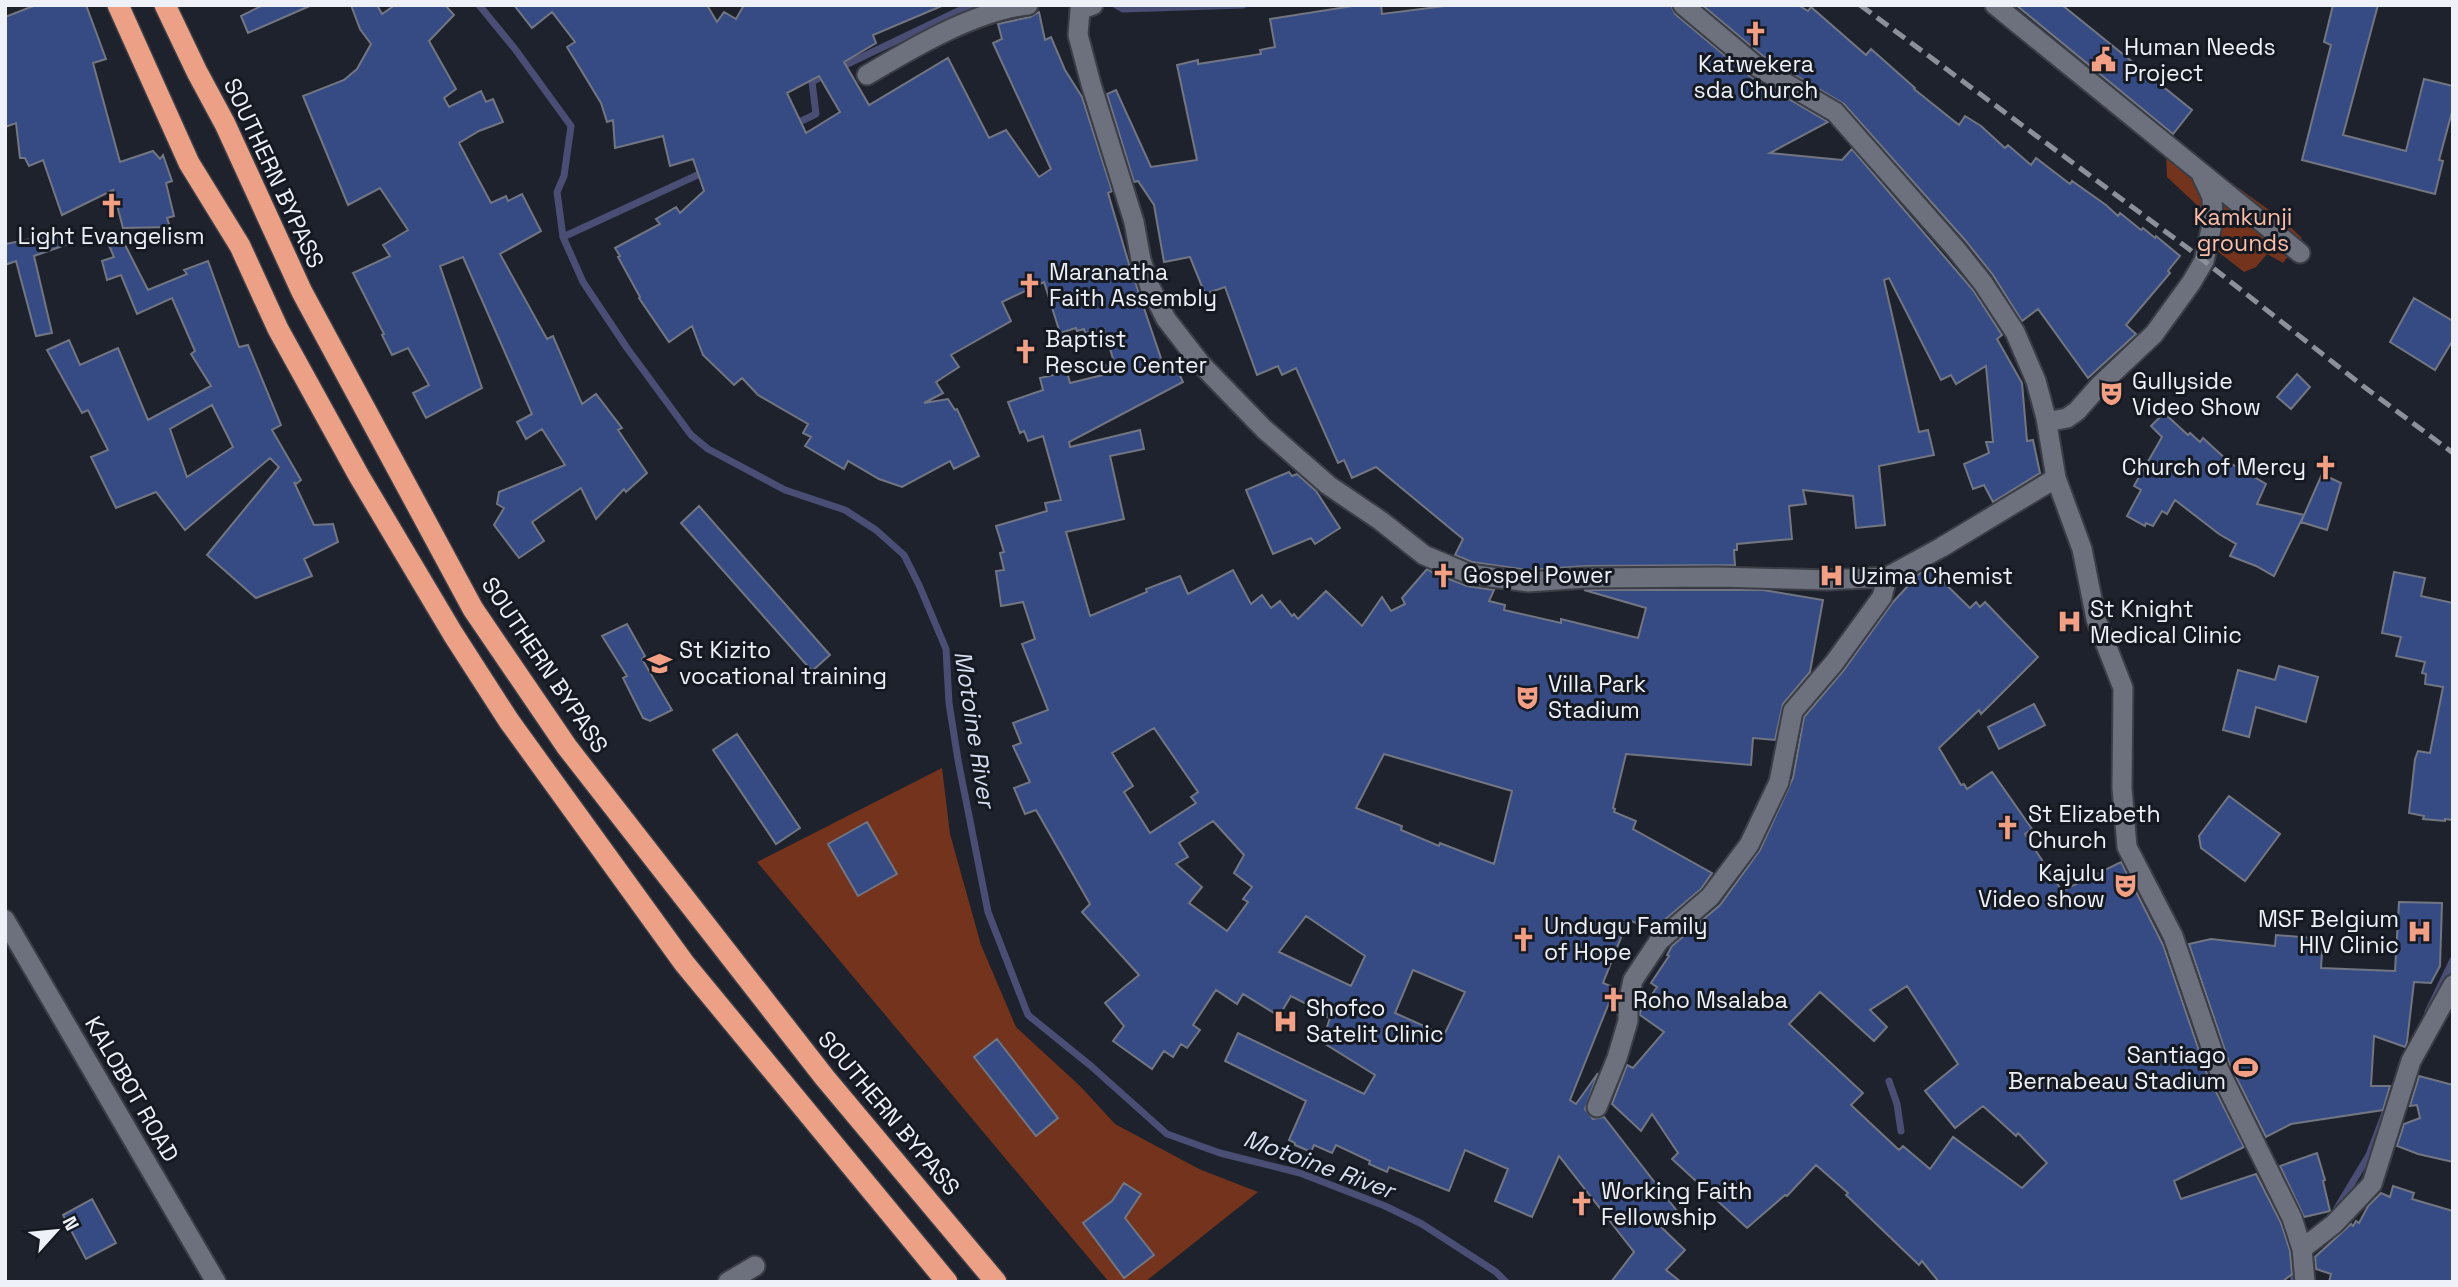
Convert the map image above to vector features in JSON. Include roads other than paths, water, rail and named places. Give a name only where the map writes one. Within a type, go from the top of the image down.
[{"type":"highway","points":[[118,5],[190,163],[240,246],[278,329],[359,476],[453,634],[509,720],[684,963],[947,1282]]},
{"type":"highway","name":"SOUTHERN BYPASS","points":[[165,5],[225,124],[302,292],[472,609],[601,792],[825,1078],[996,1282]]},
{"type":"street","points":[[867,75],[931,38],[988,15],[1028,5]]},
{"type":"street","points":[[1684,5],[1756,66],[1835,112],[1955,247],[1983,283],[2015,332],[2036,382],[2048,422],[2056,478],[2082,549],[2096,619],[2123,688],[2122,788],[2127,847],[2173,936],[2219,1070],[2292,1218],[2302,1249],[2305,1282]]},
{"type":"street","points":[[1995,5],[2300,253]]},
{"type":"street","points":[[1080,7],[1078,35],[1091,84],[1134,222],[1144,269],[1166,319],[1201,365],[1264,429],[1328,485],[1381,520],[1424,555],[1469,574],[1528,582],[1586,578],[1828,580],[1886,577],[1942,547],[2056,478]]},
{"type":"street","points":[[2048,422],[2067,418],[2077,411],[2099,386],[2154,334],[2191,283],[2204,261],[2213,220],[2212,197],[2200,172]]},
{"type":"street","points":[[1597,1107],[1618,1058],[1625,1033],[1633,980],[1659,941],[1710,897],[1749,845],[1779,782],[1793,711],[1834,663],[1882,597],[1886,577]]},
{"type":"street","name":"KALOBOT ROAD","points":[[5,920],[216,1282]]},
{"type":"street","points":[[2302,1249],[2333,1224],[2372,1184],[2411,1061],[2453,985]]},
{"type":"street","points":[[729,1282],[755,1266]]},
{"type":"waterway","name":"Motoine River","points":[[479,5],[571,126],[564,176],[557,192],[563,237],[583,282],[627,348],[691,435],[708,449],[785,490],[845,510],[876,530],[904,555],[946,649],[949,703],[958,760],[988,912],[1028,1015],[1091,1066],[1167,1134],[1220,1153],[1300,1173],[1385,1206],[1422,1224],[1496,1272],[1506,1282]]},
{"type":"waterway","points":[[839,68],[971,5]]},
{"type":"waterway","points":[[1116,5],[1123,9],[1243,5]]},
{"type":"waterway","points":[[793,125],[816,114],[812,82],[828,73]]},
{"type":"waterway","points":[[563,237],[704,172]]},
{"type":"waterway","points":[[2428,1012],[2453,960]]},
{"type":"waterway","points":[[1889,1081],[1897,1104],[1901,1131]]},
{"type":"waterway","points":[[2337,1208],[2369,1155],[2385,1113]]},
{"type":"waterway","points":[[2294,1282],[2292,1254],[2299,1247]]},
{"type":"railway","points":[[1860,5],[2189,249],[2453,453]]},
{"type":"place","name":"Katwekera sda Church","points":[[1756,34]]},
{"type":"place","name":"Human Needs Project","points":[[2104,60]]},
{"type":"place","name":"Light Evangelism","points":[[111,206]]},
{"type":"place","name":"Maranatha Faith Assembly","points":[[1029,285]]},
{"type":"place","name":"Baptist Rescue Center","points":[[1025,352]]},
{"type":"place","name":"Gullyside Video Show","points":[[2112,394]]},
{"type":"place","name":"Church of Mercy","points":[[2326,467]]},
{"type":"place","name":"Gospel Power","points":[[1443,575]]},
{"type":"place","name":"Uzima Chemist","points":[[1831,576]]},
{"type":"place","name":"St Knight Medical Clinic","points":[[2070,622]]},
{"type":"place","name":"St Kizito vocational training","points":[[659,663]]},
{"type":"place","name":"Villa Park Stadium","points":[[1528,697]]},
{"type":"place","name":"St Elizabeth Church","points":[[2008,827]]},
{"type":"place","name":"Kajulu Video show","points":[[2125,886]]},
{"type":"place","name":"MSF Belgium HIV Clinic","points":[[2419,932]]},
{"type":"place","name":"Undugu Family of Hope","points":[[1524,939]]},
{"type":"place","name":"Roho Msalaba","points":[[1613,1000]]},
{"type":"place","name":"Shofco Satelit Clinic","points":[[1286,1021]]},
{"type":"place","name":"Santiago Bernabeau Stadium","points":[[2246,1068]]},
{"type":"place","name":"Working Faith Fellowship","points":[[1581,1204]]},
{"type":"park label","name":"Kamkunji grounds","points":[[2243,230]]}]
